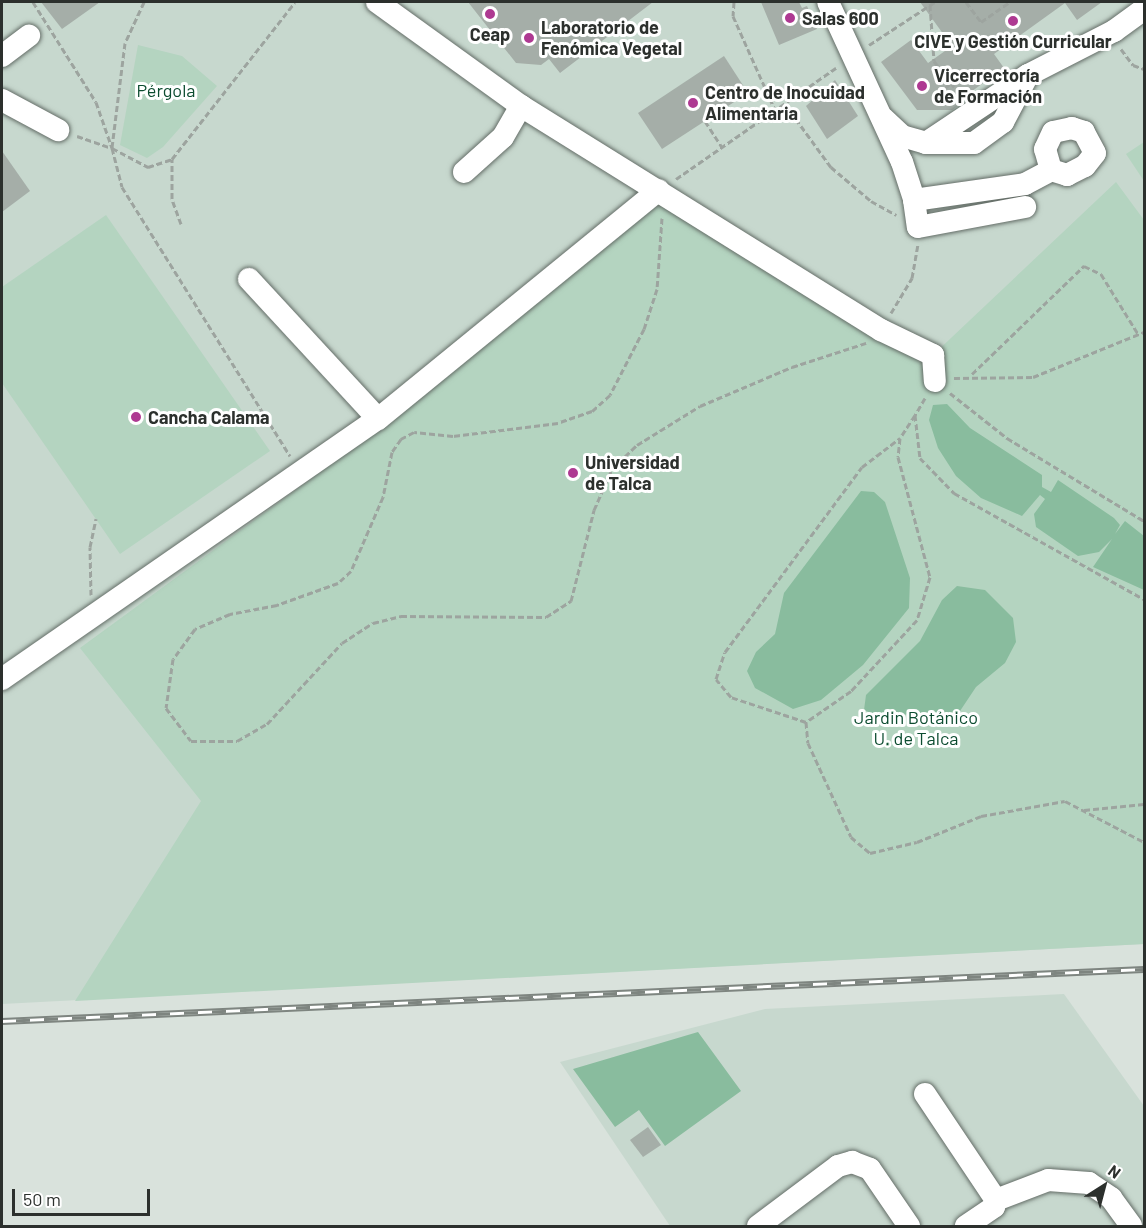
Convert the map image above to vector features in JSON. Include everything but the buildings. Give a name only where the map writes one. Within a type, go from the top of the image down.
[{"type":"lane","points":[[377,2],[521,106],[881,330],[933,355],[934,381]]},
{"type":"lane","points":[[828,2],[876,112],[902,162],[914,200],[918,227],[1025,207]]},
{"type":"lane","points":[[926,143],[1028,75],[1114,31],[1144,9]]},
{"type":"lane","points":[[2,56],[29,36]]},
{"type":"lane","points":[[876,112],[903,136],[926,143],[975,143],[1003,123],[1028,75]]},
{"type":"lane","points":[[2,100],[58,130]]},
{"type":"lane","points":[[464,172],[503,137],[521,106]]},
{"type":"lane","points":[[914,200],[1025,184],[1051,170]]},
{"type":"lane","points":[[2,679],[95,619],[378,419],[659,190]]},
{"type":"lane","points":[[249,279],[378,419]]},
{"type":"lane","points":[[925,1094],[996,1200],[994,1207],[966,1227]]},
{"type":"lane","points":[[758,1227],[838,1166],[852,1162],[870,1169],[909,1227]]},
{"type":"lane","points":[[996,1200],[1048,1180],[1089,1183],[1111,1198],[1131,1227]]},
{"type":"path","points":[[33,2],[96,102],[112,148],[122,188],[135,211],[301,473]]},
{"type":"path","points":[[112,148],[125,43],[144,2]]},
{"type":"path","points":[[58,130],[112,148],[148,167],[172,159],[295,2]]},
{"type":"path","points":[[734,2],[733,16],[775,110]]},
{"type":"path","points":[[785,104],[831,167],[871,201],[918,227],[912,278],[881,330],[865,344],[792,367],[700,406],[637,445],[612,470],[594,510],[571,601],[546,617],[401,616],[373,624],[342,642],[267,724],[237,741],[192,741],[166,708],[172,659],[195,629],[230,614],[287,602],[338,583],[351,572],[383,497],[392,452],[401,439],[414,432],[453,436],[558,423],[592,411],[610,395],[644,329],[657,290],[663,235],[659,190],[851,57],[935,2]]},
{"type":"path","points":[[966,2],[981,22],[1010,2]]},
{"type":"path","points":[[930,5],[934,61],[974,112]]},
{"type":"path","points":[[1114,31],[1132,65],[1144,69]]},
{"type":"path","points":[[945,88],[966,71]]},
{"type":"path","points":[[705,121],[722,147]]},
{"type":"path","points":[[172,159],[172,199],[181,224]]},
{"type":"path","points":[[971,375],[1084,266],[1101,274],[1138,334]]},
{"type":"path","points":[[934,381],[971,375],[1033,377],[1144,332]]},
{"type":"path","points":[[806,722],[731,697],[716,679],[725,652],[862,467],[900,438],[934,381]]},
{"type":"path","points":[[934,381],[1007,438],[1144,521]]},
{"type":"path","points":[[915,416],[920,458],[954,493],[1144,599]]},
{"type":"path","points":[[806,722],[851,691],[917,620],[930,577],[898,457],[900,438]]},
{"type":"path","points":[[95,619],[89,582],[96,519]]},
{"type":"path","points":[[806,722],[808,743],[851,837],[870,853],[916,843],[981,816],[1065,801],[1144,842]]},
{"type":"path","points":[[1082,811],[1144,804]]},
{"type":"shaded area","name":"Universidad de Talca","points":[[2,2],[1144,2],[1144,944],[2,1004]]},
{"type":"shaded area","points":[[947,404],[970,428],[1042,475],[1042,487],[1051,492],[1058,480],[1114,518],[1120,525],[1115,534],[1125,521],[1144,536],[1144,590],[1093,567],[1112,539],[1099,552],[1078,556],[1036,527],[1034,514],[1045,499],[1040,495],[1022,516],[981,498],[956,476],[938,448],[929,420],[933,405]]},
{"type":"shaded area","points":[[861,491],[874,492],[885,502],[910,578],[909,608],[863,665],[821,700],[793,709],[755,688],[747,671],[756,652],[775,634],[784,593]]},
{"type":"shaded area","points":[[957,586],[985,590],[1013,618],[1016,642],[1005,663],[976,687],[958,714],[939,724],[912,714],[880,717],[864,710],[866,695],[920,641],[942,600]]},
{"type":"shaded area","points":[[1064,994],[1144,1106],[1144,1226],[670,1226],[560,1062],[765,1009]]},
{"type":"shaded area","points":[[698,1032],[741,1091],[665,1146],[639,1110],[615,1127],[573,1069]]},
{"type":"green space","name":"Pérgola","points":[[138,45],[182,56],[217,86],[163,147],[147,158],[120,145]]},
{"type":"green space","points":[[1144,142],[1144,181],[1126,154]]},
{"type":"green space","name":"Jardin Botánico U. de Talca","points":[[1116,182],[1144,220],[1144,944],[75,1001],[201,801],[80,648],[379,429],[659,196],[900,352],[933,355]]},
{"type":"green space","name":"Cancha Calama","points":[[106,215],[270,451],[120,554],[2,383],[2,287]]},
{"type":"railway","points":[[2,1021],[1144,969]]},
{"type":"place","name":"Ceap","points":[[490,14]]},
{"type":"place","name":"Salas 600","points":[[790,18]]},
{"type":"place","name":"CIVE y Gestión Curricular","points":[[1013,21]]},
{"type":"place","name":"Laboratorio de Fenómica Vegetal","points":[[529,38]]},
{"type":"place","name":"Vicerrectoría de Formación","points":[[922,86]]},
{"type":"place","name":"Centro de Inocuidad Alimentaria","points":[[693,103]]},
{"type":"place","name":"Cancha Calama","points":[[136,417]]},
{"type":"place","name":"Universidad de Talca","points":[[573,473]]}]
